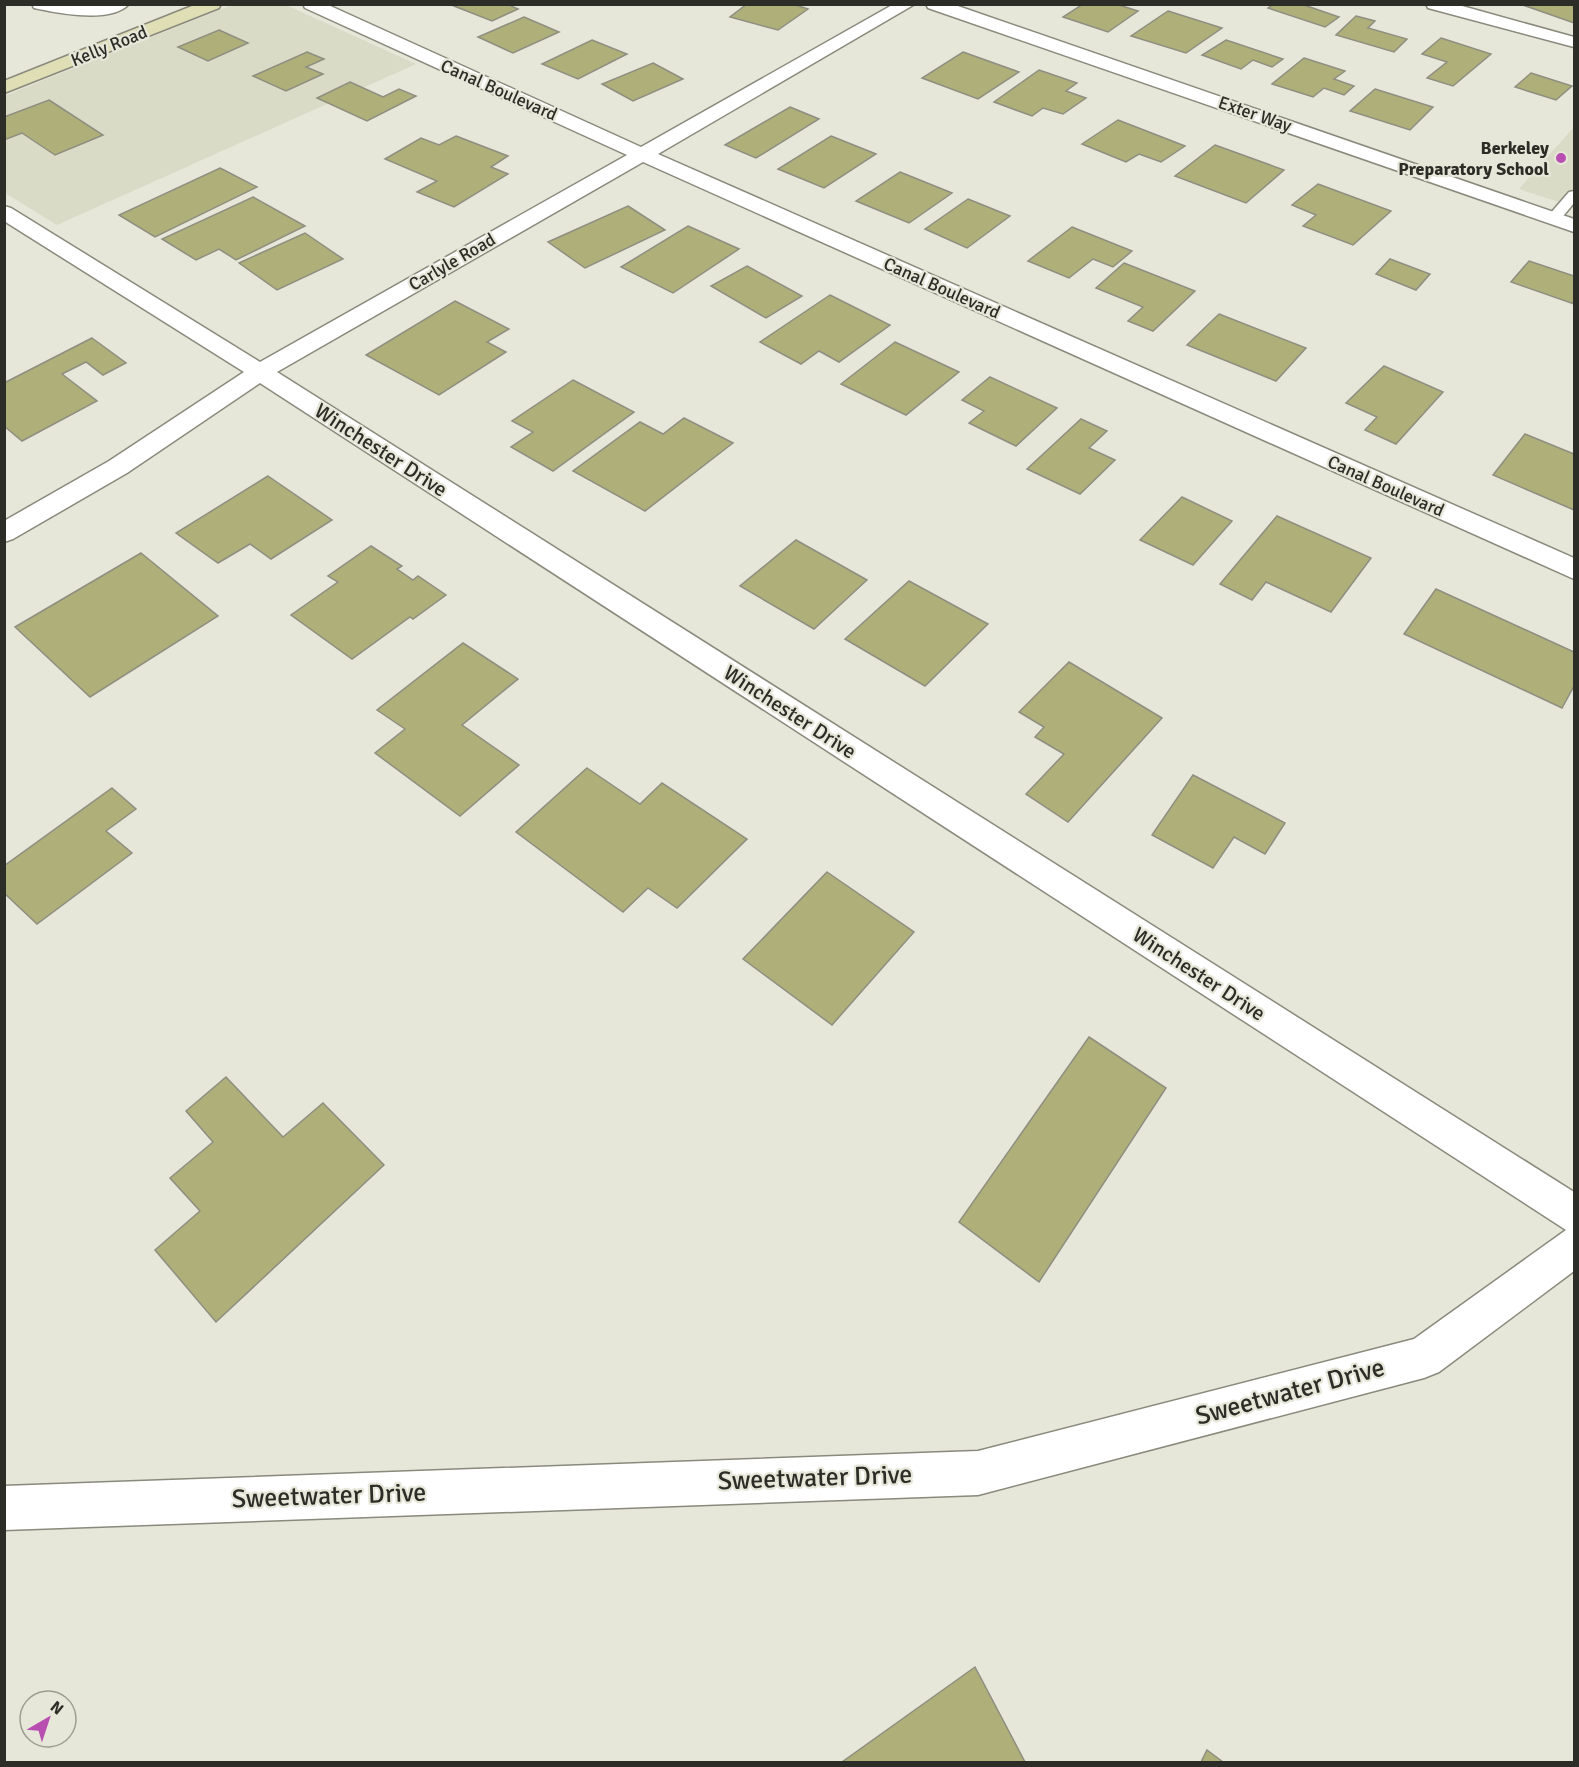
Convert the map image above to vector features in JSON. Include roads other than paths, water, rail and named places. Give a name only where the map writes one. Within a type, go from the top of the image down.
[{"type":"street","points":[[40,4],[97,12],[121,4]]},
{"type":"street","name":"Kelly Road","points":[[4,87],[213,4]]},
{"type":"street","name":"Canal Boulevard","points":[[311,4],[641,154],[1575,569]]},
{"type":"street","name":"Carlyle Road","points":[[4,533],[118,467],[260,372],[907,4]]},
{"type":"street","name":"Exter Way","points":[[934,4],[1575,226]]},
{"type":"street","points":[[1434,4],[1459,8],[1575,42]]},
{"type":"street","name":"Winchester Drive","points":[[4,212],[260,372],[1575,1214]]},
{"type":"street","name":"Sweetwater Drive","points":[[4,1508],[978,1473],[1424,1357],[1575,1247]]},
{"type":"lane","points":[[1554,218],[1575,195]]},
{"type":"place","name":"Berkeley Preparatory School","points":[[1561,158]]}]
